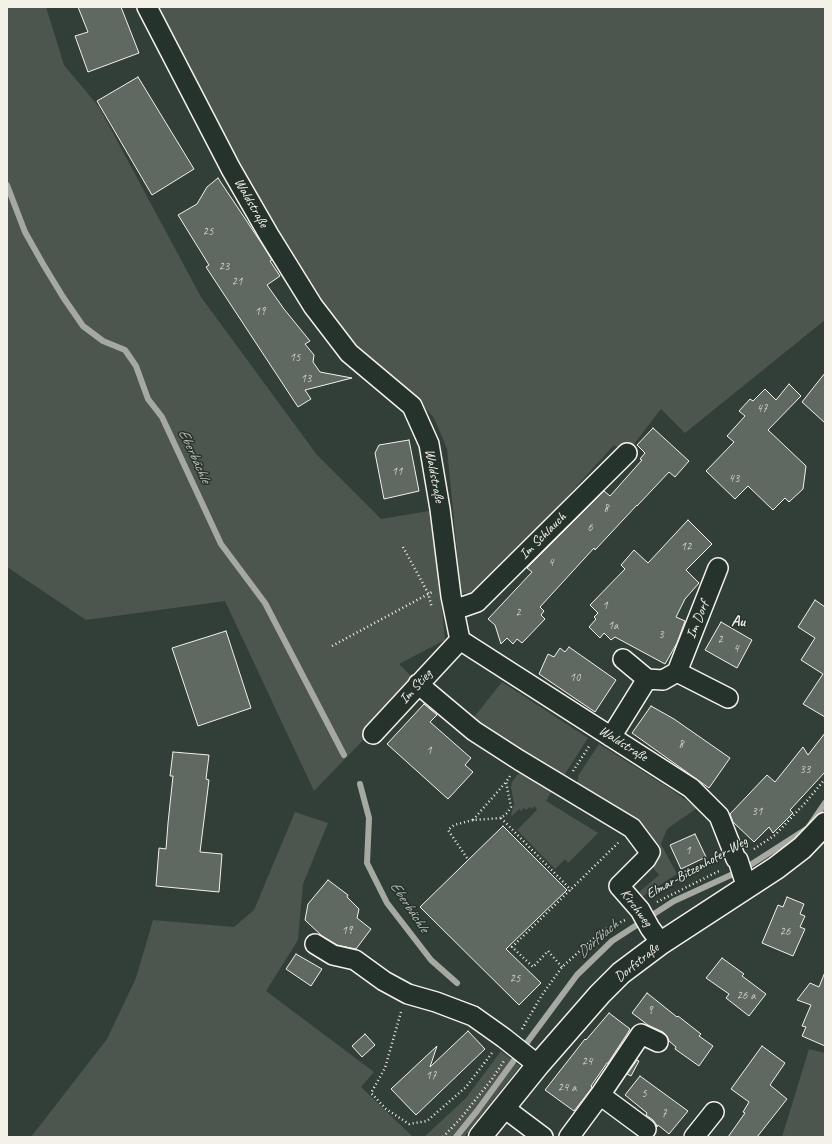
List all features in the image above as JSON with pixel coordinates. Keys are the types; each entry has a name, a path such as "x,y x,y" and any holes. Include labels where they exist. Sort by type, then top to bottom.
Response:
{"main road":[{"name":"Dorfstraße","path":"480,1137 504,1107 519,1050 600,994 621,973 648,923 745,883 776,868 802,848 825,824"}],"street":[{"name":"Waldstraße","path":"147,7 231,169 269,235 313,306 349,354 412,406 429,444 440,509 451,596 460,640 691,788 719,816 737,859 745,883"},
{"name":"Im Schlauch","path":"454,610 476,602 626,453"},
{"name":"Im Dorf","path":"677,672 718,568"},
{"name":"Im Stieg","path":"373,734 460,640"},
{"path":"623,658 647,679 663,680 677,672 728,698"},
{"path":"606,733 647,679"},
{"path":"418,684 474,731 632,828"},
{"name":"Kirchweg","path":"632,828 650,852 646,859 619,886 648,923"},
{"path":"315,944 333,955 355,960 384,981 408,994 436,1002 473,1016 519,1050"},
{"path":"569,1137 600,1095 641,1034 658,1042"},
{"path":"600,1095 646,1129"},
{"path":"504,1107 543,1137"},
{"path":"694,1137 714,1112"}],"path":[{"path":"403,547 428,593 433,613"},
{"path":"332,646 434,591"},
{"path":"564,787 606,733"},
{"path":"473,820 506,782 520,760"},
{"name":"Elmar-Bitzenhofer-Weg","path":"443,1137 492,1079 508,1055 519,1050 542,995 562,967 602,931 630,917 648,923 721,870 775,835 825,779"},
{"path":"467,858 448,830 454,825 473,820 501,818 508,813 511,807 506,782"},
{"path":"501,818 571,890"},
{"path":"562,967 548,951 533,967 512,947 632,828"},
{"path":"408,994 400,1015 386,1068 371,1093 386,1108 410,1124 427,1121 466,1087 519,1050"}],"shaded area":[{"path":"7,7 46,7 64,65 99,107 201,297 317,455 381,519 429,511 440,589 445,640 399,664 412,677 371,732 314,791 225,601 86,620 7,567"},
{"path":"147,7 825,7 825,320 685,433 661,409 627,453 614,445 480,593 461,593 447,449 434,418 413,394 370,358 339,327 284,239 269,235"},
{"path":"502,682 588,738 561,780 470,722"},
{"path":"599,744 669,788 697,808 667,829 661,844 677,874 640,898 637,894 659,875 651,865 660,855 637,826 578,790 578,776"},
{"path":"526,770 554,787 546,801 598,833 568,863 565,859 555,869 517,830 537,810 535,806 532,809 530,807 526,810 524,808 521,811 519,809 512,816 511,815 514,804 511,787 512,782 517,775"},
{"path":"295,812 328,823 303,884 298,940 266,991 374,1072 361,1087 413,1137 31,1137 107,1039 136,978 153,920 234,927 254,910"},
{"path":"809,1049 825,1053 825,1137 782,1137"},
{"path":"501,1051 520,1066 464,1137 424,1137 466,1098"}],"building":[{"path":"78,7 121,7 139,53 88,72 75,36 88,32"},
{"path":"138,77 194,169 152,195 97,101"},
{"path":"218,178 272,260 270,261 280,276 267,285 310,341 305,344 314,355 313,362 320,372 352,378 305,390 311,399 298,407 206,267 209,265 178,215 197,204 207,187"},
{"path":"825,373 825,423 802,402"},
{"path":"789,384 801,396 768,430 806,466 803,489 789,502 785,498 773,510 748,486 735,499 706,471 734,442 727,436 745,416 739,411 750,399 753,401 765,389 776,400"},
{"path":"653,428 689,461 675,477 669,472 595,550 594,548 540,607 544,611 541,615 545,619 522,643 517,639 513,644 507,638 501,644 495,625 488,619 532,572 527,568 604,491 610,496 642,460 640,459 645,453 637,445"},
{"path":"409,440 419,491 384,499 375,453 379,445"},
{"path":"688,520 712,544 686,570 699,583 685,599 676,617 685,621 677,643 665,664 615,637 611,640 604,633 600,638 589,627 596,619 594,617 598,613 590,605 625,569 621,565 634,550 648,563"},
{"path":"815,600 825,607 825,717 803,704 823,674 801,660 815,638 798,627"},
{"path":"721,622 752,640 737,668 705,650"},
{"path":"226,631 251,708 198,726 172,648"},
{"path":"569,647 616,680 595,712 539,674 548,654 554,657 560,648 565,652"},
{"path":"424,704 437,715 430,722 471,758 465,765 473,772 448,799 387,744"},
{"path":"651,706 674,719 730,758 709,788 632,733"},
{"path":"825,733 825,772 790,810 793,813 773,833 769,827 754,842 733,822 730,814 767,775 775,782 803,747 808,755"},
{"path":"173,752 209,755 206,779 209,780 200,852 222,854 219,892 156,886 159,848 166,849 173,776 170,776"},
{"path":"503,826 567,890 506,949 541,983 519,1005 420,907"},
{"path":"695,834 706,857 681,869 670,845"},
{"path":"328,880 348,895 347,897 359,909 357,918 371,929 356,949 337,945 322,936 305,920 308,904"},
{"path":"787,897 804,904 800,914 805,916 800,927 805,929 793,956 762,943 778,905 783,907"},
{"path":"296,954 322,969 311,986 286,969"},
{"path":"722,958 744,974 742,976 766,994 749,1016 726,998 729,994 706,978"},
{"path":"825,972 825,1046 802,1036 806,1027 802,1026 811,1005 797,1000 810,983 819,987"},
{"path":"647,993 701,1034 699,1036 713,1046 699,1066 675,1049 676,1047 669,1041 663,1032 648,1025 632,1013"},
{"path":"609,1013 630,1029 591,1086 591,1089 574,1111 545,1090 585,1039 586,1040"},
{"path":"468,1031 485,1049 416,1115 391,1089 437,1046 430,1067"},
{"path":"365,1034 375,1045 362,1057 352,1046"},
{"path":"762,1046 785,1063 770,1085 787,1099 757,1137 728,1137 745,1113 743,1112 749,1102 731,1089"},
{"path":"637,1060 639,1061 631,1076 627,1074"},
{"path":"640,1076 688,1111 669,1134 658,1125 657,1127 653,1120 646,1115 647,1113 625,1095"}],"waterway":[{"name":"Eberbächle","path":"7,185 25,232 63,297 83,326 103,341 125,350 136,366 148,399 162,417 221,544 265,603 344,755"},
{"name":"Eberbächle","path":"360,784 369,818 367,863 387,903 431,960 457,983"},
{"name":"Dorfbach","path":"456,1137 477,1111 577,975 612,941 674,901 744,869 808,828 825,803"}],"district":[{"name":"Au","path":"738,622"}]}
